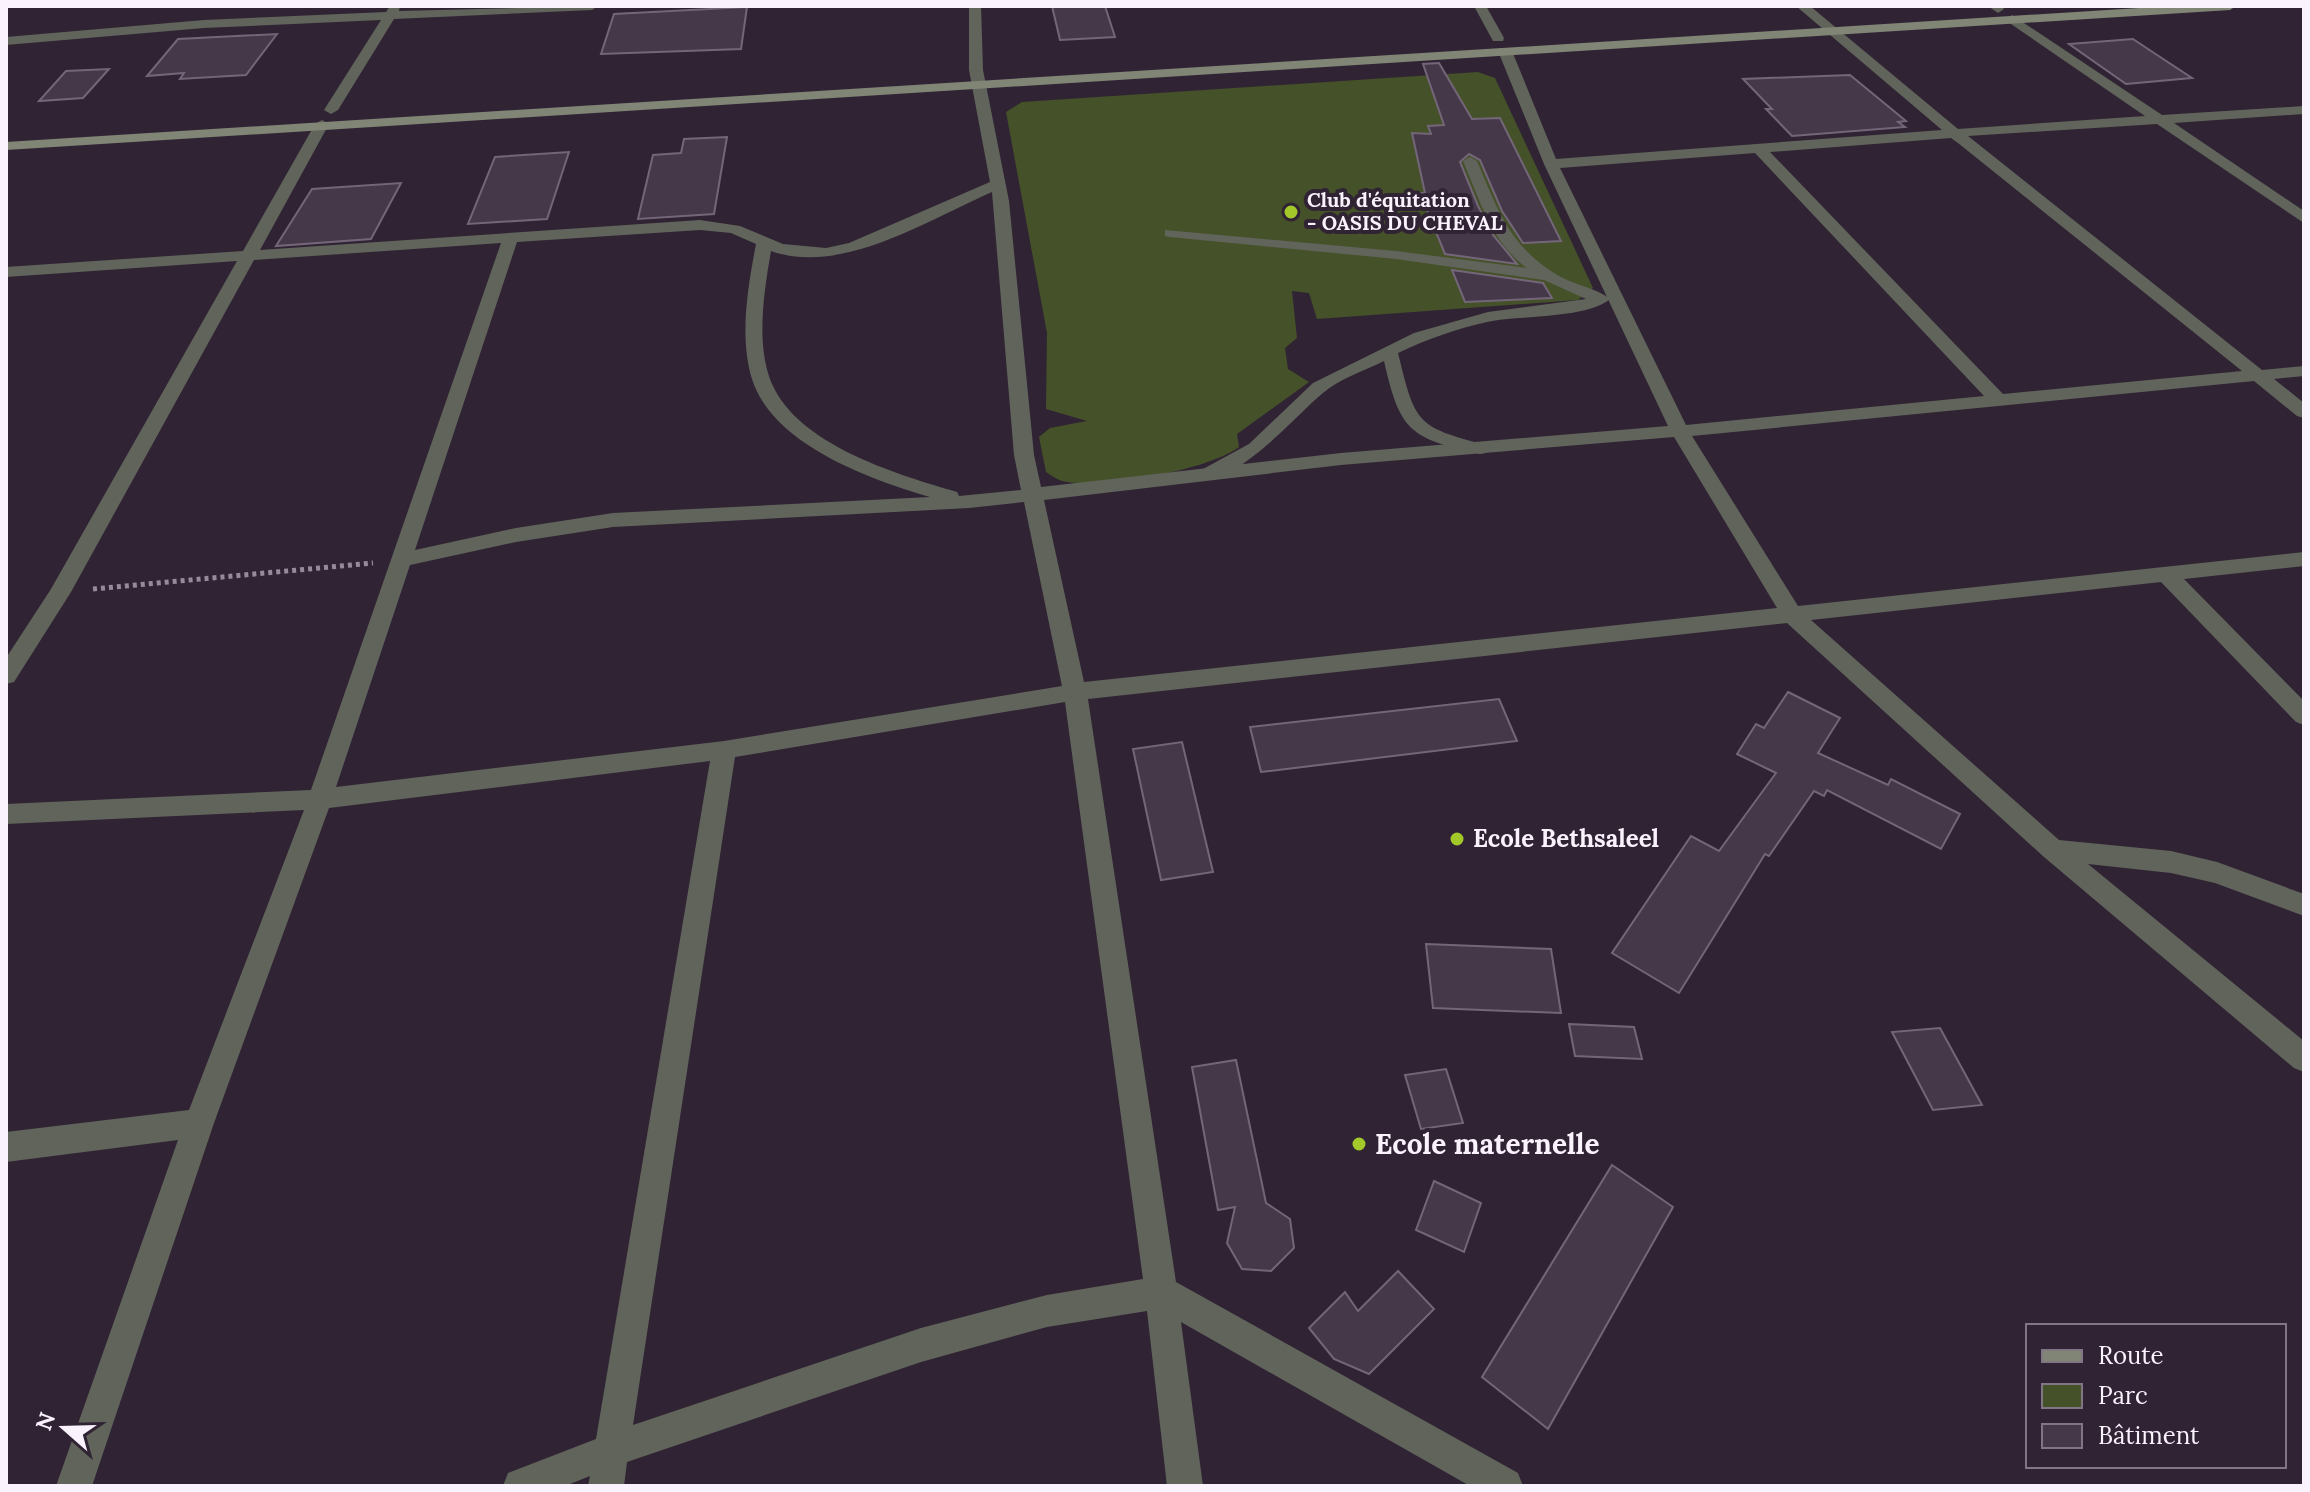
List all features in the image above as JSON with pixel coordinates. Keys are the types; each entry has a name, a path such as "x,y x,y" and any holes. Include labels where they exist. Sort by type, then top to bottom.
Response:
{"street":[{"path":"204,24 218,6"},
{"path":"6,41 393,11 592,6"},
{"path":"975,6 977,74 998,184 1024,455 1030,495 1075,692 1161,1292 1185,1486"},
{"path":"1480,6 1501,44 1551,164 1680,431 1792,615 2053,850 2304,1059"},
{"path":"1802,6 1955,133 2304,412"},
{"path":"1824,26 1996,7 2044,6"},
{"path":"6,146 323,115 1501,44 2230,6"},
{"path":"6,676 60,592 323,115 393,11"},
{"path":"2012,19 2302,215"},
{"path":"1121,61 1501,44"},
{"path":"323,115 347,109"},
{"path":"1551,164 2304,110"},
{"path":"6,132 238,116"},
{"path":"1760,150 1997,399"},
{"path":"6,272 720,225 764,244 816,253 854,247 998,184"},
{"path":"74,1486 199,1123 320,799 511,237"},
{"path":"764,244 754,334 765,389 784,415 832,451 874,472 969,502"},
{"path":"400,560 516,535 613,520 969,502 1209,473 2304,371"},
{"path":"6,814 320,799 724,750 1075,692 2304,559"},
{"path":"2166,574 2304,716"},
{"path":"606,1486 609,1451 724,750"},
{"path":"2053,850 2171,862 2217,873 2304,905"},
{"path":"6,1147 199,1123"},
{"path":"521,1486 609,1451 921,1345 1047,1311 1161,1292 1505,1486"}],"lane":[{"path":"1470,161 1506,240 1529,263 1550,276 1619,304"},
{"path":"1170,233 1396,255 1550,276"},
{"path":"1209,473 1255,448 1319,387 1420,336 1446,326 1488,317 1589,304 1599,298"},
{"path":"1390,353 1403,410 1416,426 1428,435 1480,449"}],"path":[{"path":"60,592 400,560"}],"green space":[{"name":"Club d'équitation - OASIS DU CHEVAL","path":"1478,72 1495,78 1593,288 1578,300 1317,319 1309,293 1292,291 1297,338 1285,348 1288,369 1309,382 1237,434 1239,447 1204,463 1126,480 1079,483 1062,481 1046,472 1039,437 1050,428 1087,421 1046,409 1047,333 1006,112 1022,102"}],"building":[{"path":"1052,6 1105,6 1115,37 1060,40"},
{"path":"747,7 741,49 601,54 614,14"},
{"path":"277,34 246,75 180,79 184,73 147,76 178,39"},
{"path":"2133,39 2192,78 2126,84 2069,44"},
{"path":"1439,63 1472,119 1500,118 1561,241 1523,243 1502,211 1480,160 1469,154 1460,162 1478,206 1493,235 1517,264 1445,254 1420,193 1425,193 1412,133 1431,134 1428,126 1444,125 1423,64"},
{"path":"109,69 83,98 39,101 66,71"},
{"path":"1850,75 1906,121 1898,122 1905,127 1792,136 1766,109 1772,109 1743,79"},
{"path":"727,137 714,214 638,219 653,155 681,153 684,139"},
{"path":"569,152 547,219 468,224 495,157"},
{"path":"401,183 371,239 276,246 312,189"},
{"path":"1452,270 1543,283 1552,298 1465,302"},
{"path":"1788,692 1840,718 1818,753 1888,785 1891,779 1960,814 1941,849 1827,790 1824,796 1814,791 1769,856 1765,854 1679,993 1612,953 1691,836 1719,851 1776,773 1737,754 1756,724 1764,728"},
{"path":"1499,699 1517,741 1261,772 1250,727"},
{"path":"1182,742 1213,872 1161,880 1133,749"},
{"path":"1426,944 1551,949 1561,1013 1433,1008"},
{"path":"1569,1024 1634,1027 1642,1059 1575,1056"},
{"path":"1940,1028 1982,1105 1933,1110 1892,1032"},
{"path":"1236,1060 1266,1203 1290,1219 1294,1248 1271,1271 1242,1269 1227,1243 1235,1207 1218,1210 1192,1067"},
{"path":"1446,1069 1463,1123 1421,1129 1405,1075"},
{"path":"1612,1165 1673,1207 1548,1429 1482,1377"},
{"path":"1434,1181 1481,1203 1464,1252 1416,1230"},
{"path":"1398,1271 1434,1309 1369,1374 1334,1359 1309,1328 1345,1292 1358,1311"}],"place":[{"name":"Club d'équitation - OASIS DU CHEVAL","path":"1291,212"},
{"name":"Ecole Bethsaleel","path":"1457,839"},
{"name":"Ecole maternelle","path":"1359,1144"}]}
